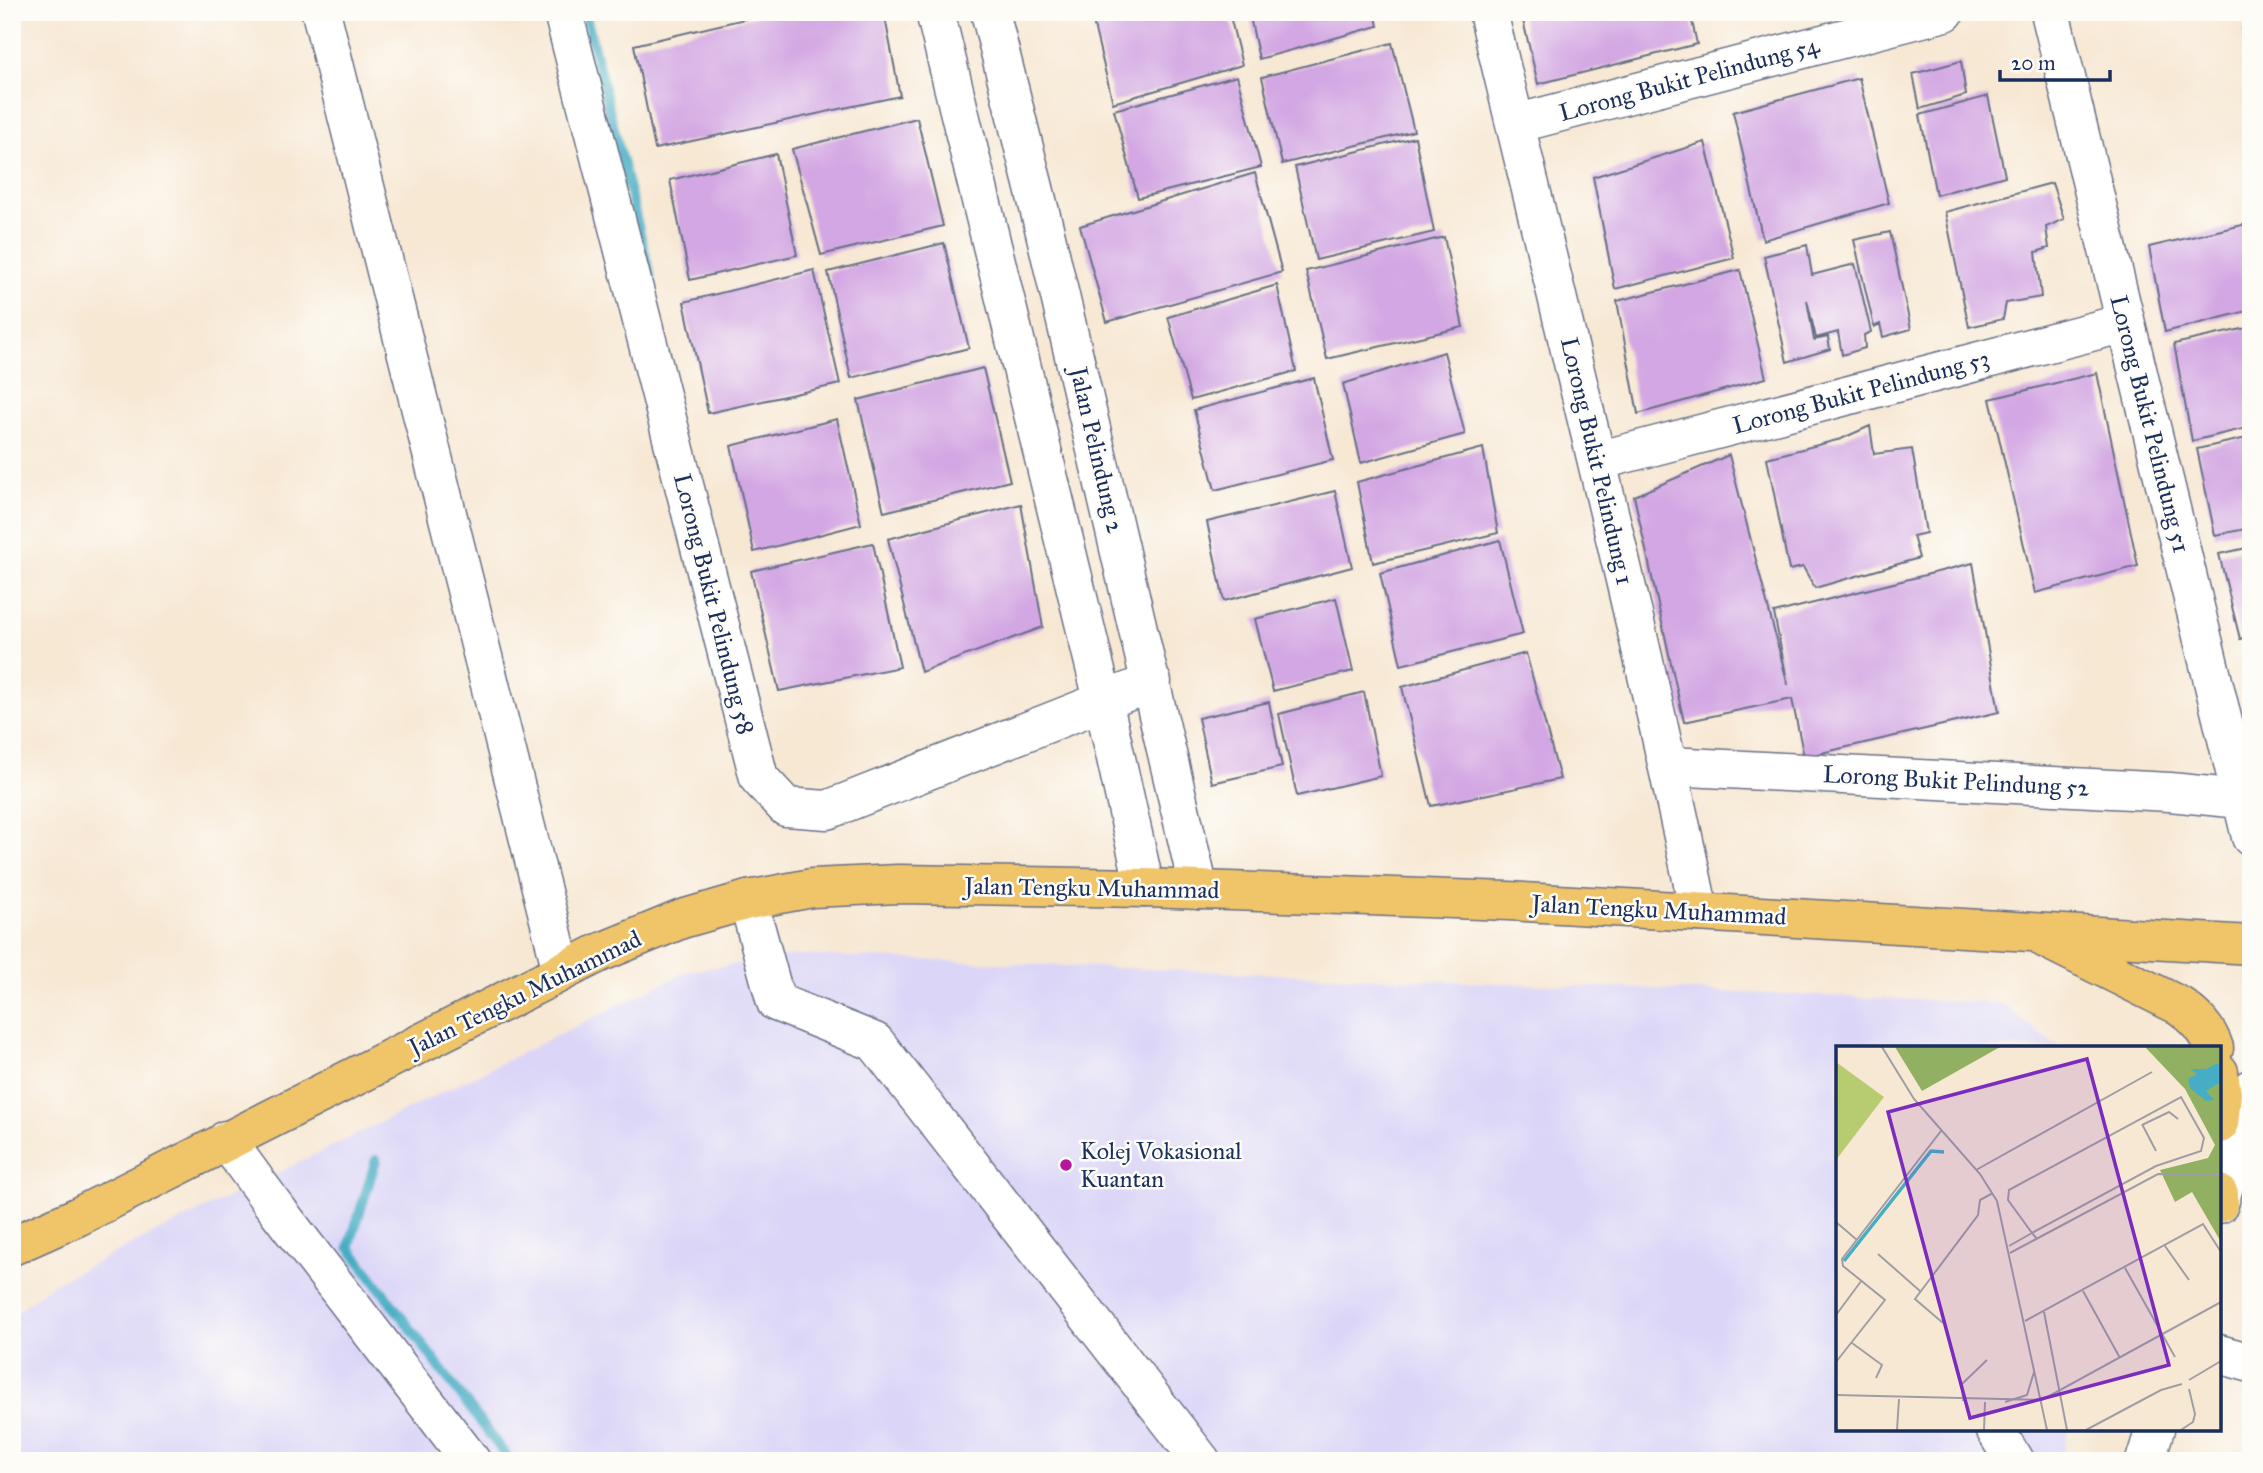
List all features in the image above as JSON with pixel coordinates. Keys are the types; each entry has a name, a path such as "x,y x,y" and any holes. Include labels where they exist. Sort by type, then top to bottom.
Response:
{"main road":[{"name":"Jalan Tengku Muhammad","path":"12,1246 77,1217 599,953 682,919 748,900 812,888 898,884 1145,888 1509,901 2251,945"},
{"path":"2031,932 2180,1006 2196,1018 2211,1038 2213,1046"}],"street":[{"path":"321,12 562,971"},
{"name":"Lorong Bukit Pelindung 58","path":"563,12 759,778 786,807 827,810 1152,682"},
{"path":"935,12 1103,700 1145,888"},
{"name":"Jalan Pelindung 2","path":"990,12 1045,232 1199,890"},
{"name":"Lorong Bukit Pelindung 1","path":"1488,12 1597,461 1699,912"},
{"name":"Lorong Bukit Pelindung 54","path":"1515,124 1945,12"},
{"name":"Lorong Bukit Pelindung 51","path":"2050,12 2125,323 2247,799 2251,837"},
{"name":"Lorong Bukit Pelindung 53","path":"1597,461 2125,323"},
{"name":"Lorong Bukit Pelindung 52","path":"1668,766 2170,792 2247,799"},
{"path":"748,900 776,1002 875,1042 1201,1461"},
{"path":"2221,1197 2251,1089"},
{"path":"226,1140 471,1461"},
{"path":"2221,1355 2251,1363"},
{"path":"1997,1431 2014,1461"},
{"path":"2146,1461 2154,1431"}],"shaded area":[{"name":"Kolej Vokasional Kuantan","path":"800,955 2000,1003 2056,1046 1836,1046 1836,1431 2068,1431 2060,1461 12,1461 12,1316 54,1283 688,971"}],"building":[{"path":"774,12 884,12 900,96 655,149 634,45"},
{"path":"1126,12 1229,12 1242,65 1113,103 1093,22"},
{"path":"1249,12 1375,12 1378,26 1259,59"},
{"path":"1521,12 1690,12 1697,44 1538,84"},
{"path":"2251,30 2251,60 2250,60 2243,31"},
{"path":"1392,43 1414,131 1282,164 1262,77"},
{"path":"1961,61 1966,95 1920,109 1913,74"},
{"path":"1237,76 1261,167 1138,198 1114,110"},
{"path":"1859,78 1889,203 1763,240 1733,112"},
{"path":"1988,96 2005,176 1936,195 1920,115"},
{"path":"917,118 943,226 821,255 792,149"},
{"path":"1415,137 1434,232 1316,260 1295,167"},
{"path":"1705,142 1734,258 1615,289 1593,177"},
{"path":"776,154 797,255 690,280 670,180"},
{"path":"1255,173 1282,272 1107,322 1080,226"},
{"path":"2052,183 2064,219 2046,227 2049,248 2036,252 2041,297 2006,303 2003,319 1969,327 1945,212"},
{"path":"2251,223 2251,310 2165,332 2149,247"},
{"path":"1890,232 1911,329 1883,337 1880,324 1874,327 1854,240"},
{"path":"1444,237 1463,327 1327,359 1306,271"},
{"path":"944,243 969,348 851,378 828,272"},
{"path":"1807,245 1812,275 1855,264 1871,332 1864,335 1865,348 1842,355 1838,332 1816,338 1807,300 1814,340 1828,337 1830,349 1787,362 1764,256"},
{"path":"814,270 840,384 708,413 684,302"},
{"path":"1740,270 1766,378 1638,414 1617,301"},
{"path":"1277,285 1296,371 1191,400 1168,317"},
{"path":"2251,327 2251,427 2192,441 2174,344"},
{"path":"1444,352 1465,434 1361,463 1343,384"},
{"path":"983,368 1010,481 884,512 858,400"},
{"path":"2097,373 2138,566 2035,593 1990,399"},
{"path":"1314,378 1333,460 1215,490 1194,410"},
{"path":"837,419 861,524 754,552 731,446"},
{"path":"1870,426 1874,454 1912,449 1926,533 1913,536 1919,558 1815,588 1803,567 1789,570 1767,458 1841,439"},
{"path":"2251,437 2251,528 2215,535 2197,449"},
{"path":"1483,448 1498,533 1373,563 1357,482"},
{"path":"1729,455 1788,685 1774,613 1973,563 1999,712 1804,757 1792,699 1684,722 1634,496"},
{"path":"1335,491 1352,567 1224,601 1207,522"},
{"path":"1021,504 1043,627 921,672 888,539"},
{"path":"1500,540 1523,634 1401,665 1380,573"},
{"path":"873,543 900,667 779,691 751,571"},
{"path":"2251,547 2251,636 2240,639 2219,554"},
{"path":"1336,598 1353,671 1273,691 1255,619"},
{"path":"1526,653 1560,779 1431,806 1402,687"},
{"path":"1364,692 1381,776 1297,796 1279,714"},
{"path":"1269,702 1282,767 1212,783 1198,718"}],"waterway":[{"path":"585,12 651,278"},
{"path":"376,1160 349,1247 510,1461"}],"place":[{"name":"Kolej Vokasional Kuantan","path":"1066,1165"}]}
